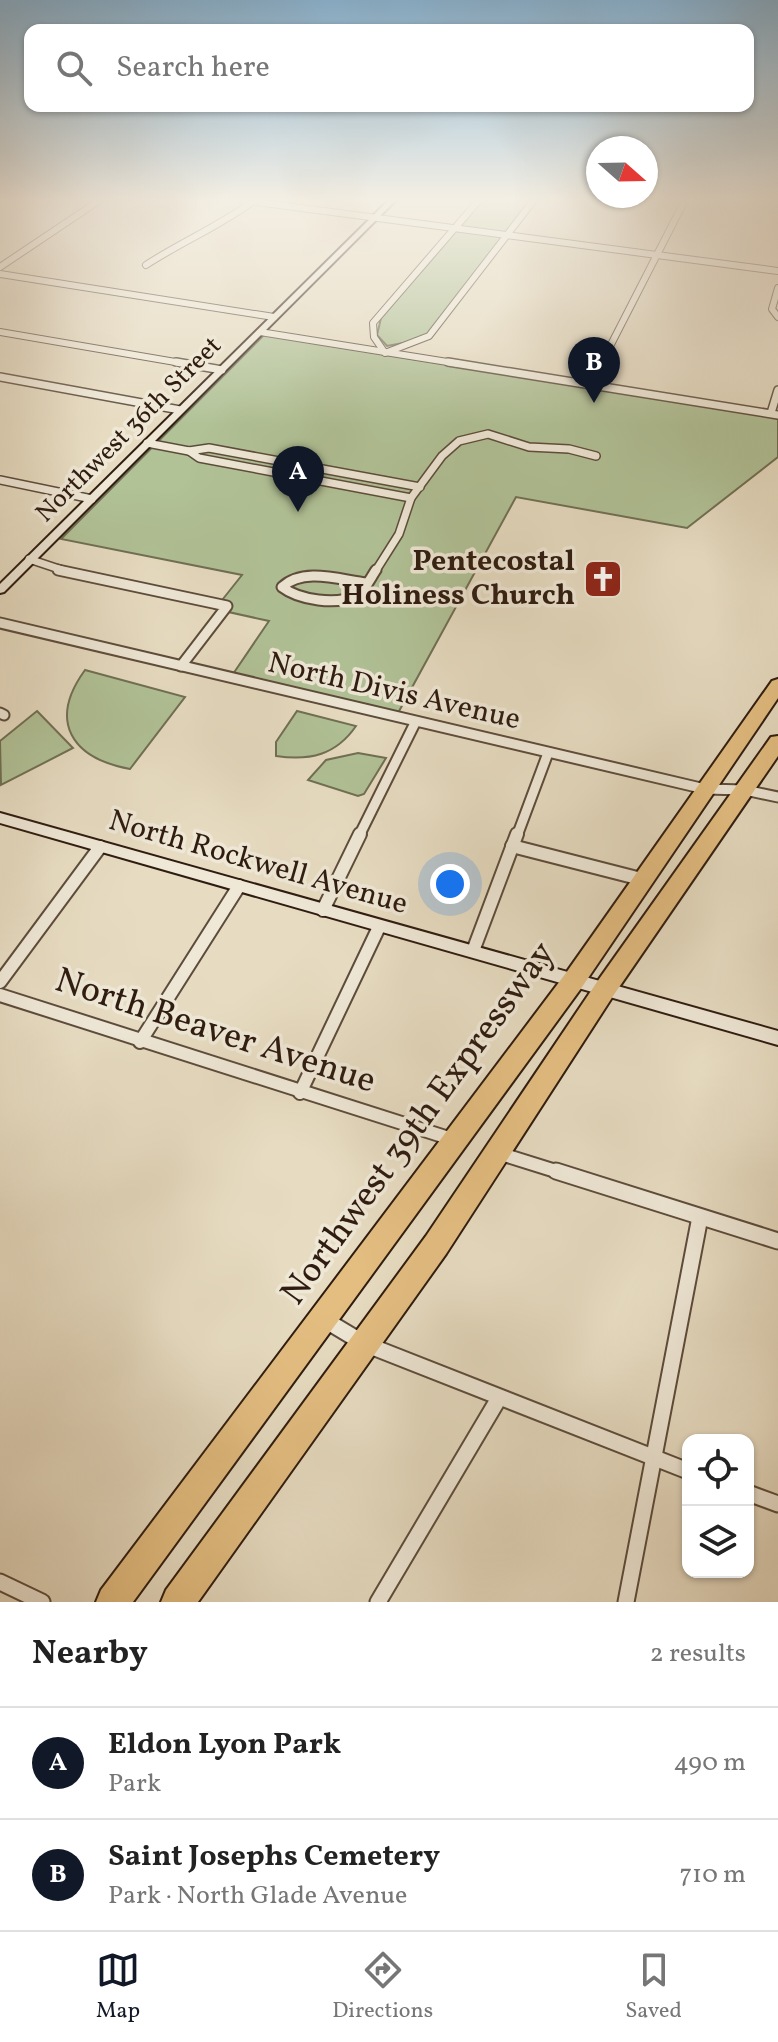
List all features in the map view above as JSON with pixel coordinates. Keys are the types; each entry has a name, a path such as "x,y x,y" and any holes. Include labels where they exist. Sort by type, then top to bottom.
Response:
{"highway":[{"name":"Northwest 39th Expressway","path":"113,1602 458,1140 645,880 778,685"},
{"path":"178,1602 365,1344 498,1153 605,989 778,742"}],"street":[{"path":"5,275 274,317"},
{"name":"Northwest 36th Street","path":"0,590 317,275"},
{"path":"385,353 374,337 373,323 415,275"},
{"path":"385,353 429,336 477,275"},
{"path":"590,385 646,275"},
{"path":"778,288 772,309 778,317"},
{"path":"0,332 222,370"},
{"path":"260,332 774,414 778,390"},
{"path":"0,377 180,410"},
{"path":"367,583 304,577 292,579 282,587 294,595 351,598 360,594 399,534 411,498 442,456 472,435 488,434 529,447 569,449 596,456"},
{"path":"147,443 189,451 209,448 420,487"},
{"path":"189,451 199,458 411,498"},
{"path":"305,478 314,467"},
{"path":"0,480 92,499"},
{"path":"29,559 42,566 227,606 181,666"},
{"name":"North Divis Avenue","path":"0,623 705,789 745,790 778,797"},
{"path":"323,910 415,723"},
{"path":"473,951 548,753"},
{"name":"North Rockwell Avenue","path":"0,818 778,1038"},
{"path":"512,846 645,880"},
{"path":"0,982 100,847"},
{"path":"140,1042 239,886"},
{"path":"300,1093 379,927"},
{"name":"North Beaver Avenue","path":"0,995 300,1093 458,1140"},
{"path":"498,1153 778,1241"},
{"path":"626,1602 700,1217"},
{"path":"325,1320 365,1344 682,1469"},
{"path":"378,1602 499,1398"},
{"path":"754,1495 778,1504"},
{"path":"0,1582 42,1602"}],"green space":[{"path":"418,275 474,275 431,332 419,340 387,346 377,335 381,318"},
{"path":"264,335 778,418 778,457 687,528 516,497 398,713 233,674 269,621 215,609 242,575 61,539"},
{"path":"85,670 185,697 130,769 93,756 80,746 72,734 67,721 68,705"},
{"path":"37,711 73,748 1,785 0,741"},
{"path":"297,711 356,726 340,744 321,754 300,758 276,756 276,742"},
{"path":"358,753 386,758 364,794 358,796 308,780 326,760"}],"place":[{"name":"Saint Josephs Cemetery","path":"594,403"},
{"name":"Eldon Lyon Park","path":"298,512"},
{"name":"Pentecostal Holiness Church","path":"603,579"}]}
